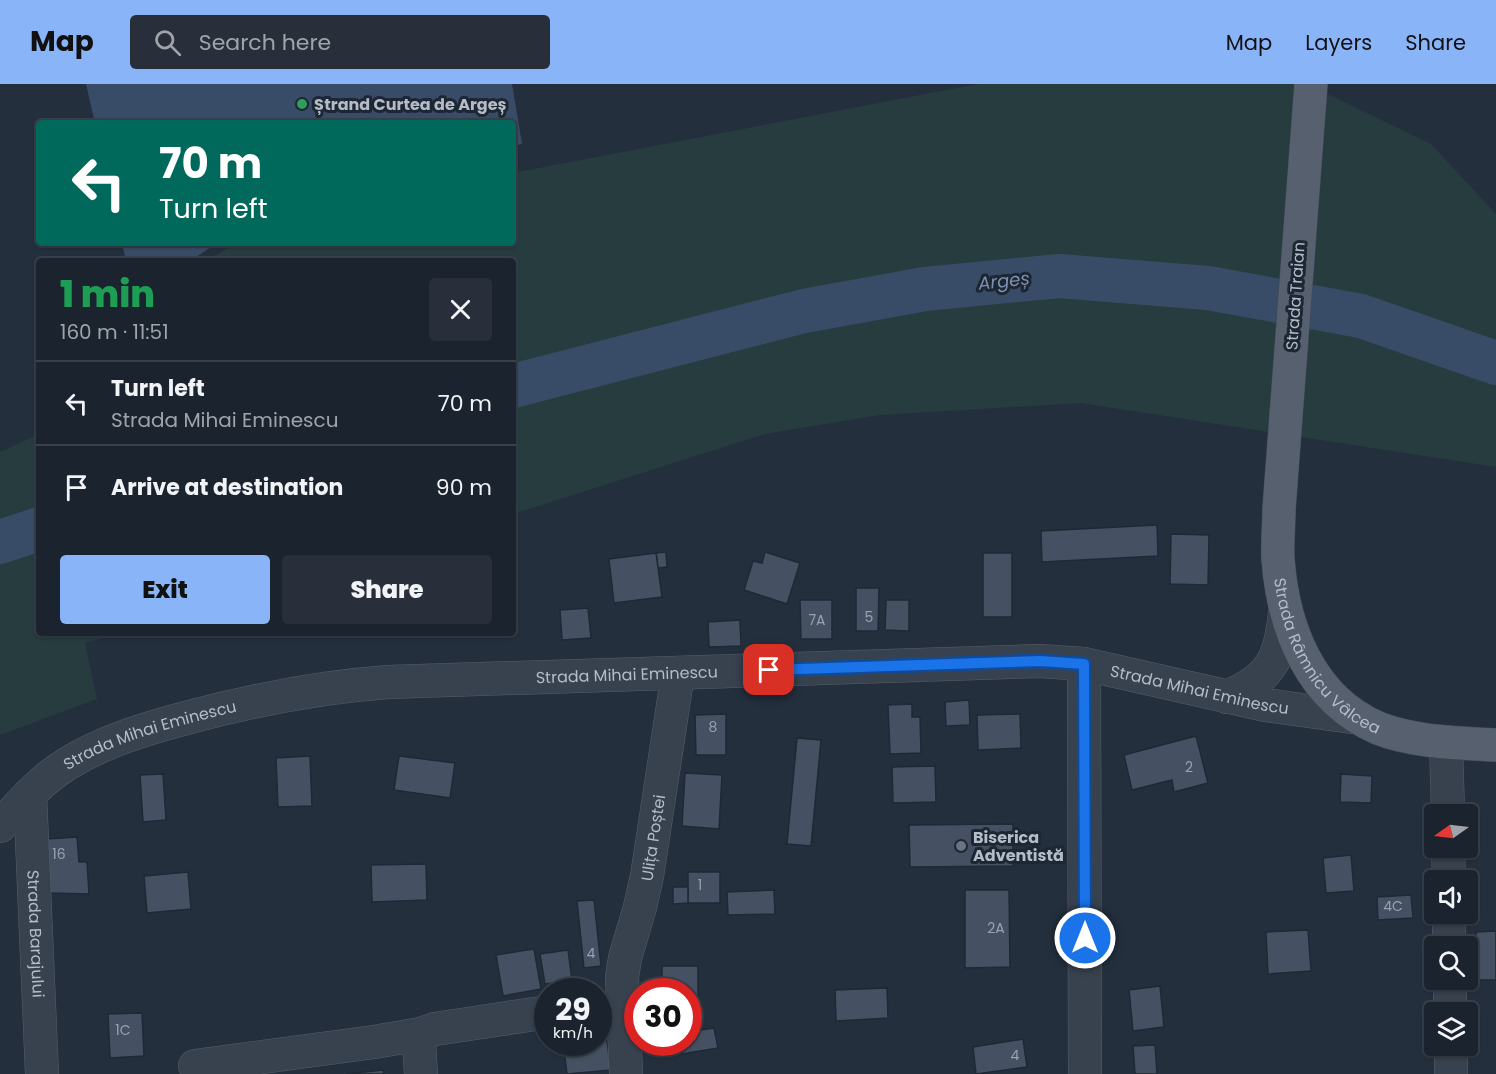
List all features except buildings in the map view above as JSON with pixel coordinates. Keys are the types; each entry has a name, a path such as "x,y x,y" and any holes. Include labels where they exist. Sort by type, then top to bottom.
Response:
{"main road":[{"name":"Strada Traian","path":"1279,508 1311,84"},
{"name":"Strada Râmnicu Vâlcea","path":"1279,508 1278,556 1286,612 1299,650 1318,682 1334,699 1359,718 1379,729 1446,742 1496,746"}],"street":[{"path":"1227,697 1249,688 1274,662 1283,635 1286,612"},
{"name":"Strada Mihai Eminescu","path":"0,825 30,794 66,764 110,742 162,724 216,710 339,685 1040,661 1084,664 1265,705 1359,718"},
{"path":"1084,664 1085,1074"},
{"name":"Ulița Poștei","path":"612,1000 622,977 647,876 678,672"},
{"path":"1446,742 1448,804"},
{"name":"Strada Barajului","path":"30,794 42,1074"},
{"name":"Ulița Poștei","path":"612,1007 626,1074"},
{"path":"195,1066 363,1044 421,1034 435,1029 534,1014"},
{"path":"421,1034 419,1043 421,1074"},
{"path":"1451,1056 1451,1074"}],"green space":[{"path":"978,84 1307,84 1431,144 1496,214 1496,467 1081,403 880,415 765,434 516,513 516,258 212,258 230,246 516,246 516,172"},
{"path":"36,435 36,636 111,636 85,643 97,699 0,735 0,452"}],"water":[{"name":"Ștrand Curtea de Argeș","path":"86,84 512,84 522,144 516,145 516,120 94,120"},
{"path":"123,246 212,246 194,258 125,258"}],"waterway":[{"name":"Argeș","path":"516,385 804,311 925,289 1059,276 1208,288 1361,316 1496,363"},
{"name":"Argeș","path":"0,542 36,530"}],"place":[{"name":"Ștrand Curtea de Argeș","path":"302,104"},
{"name":"Biserica Adventistă","path":"961,846"}],"route":[{"path":"769,670 1040,661 1084,664 1085,938"}]}
